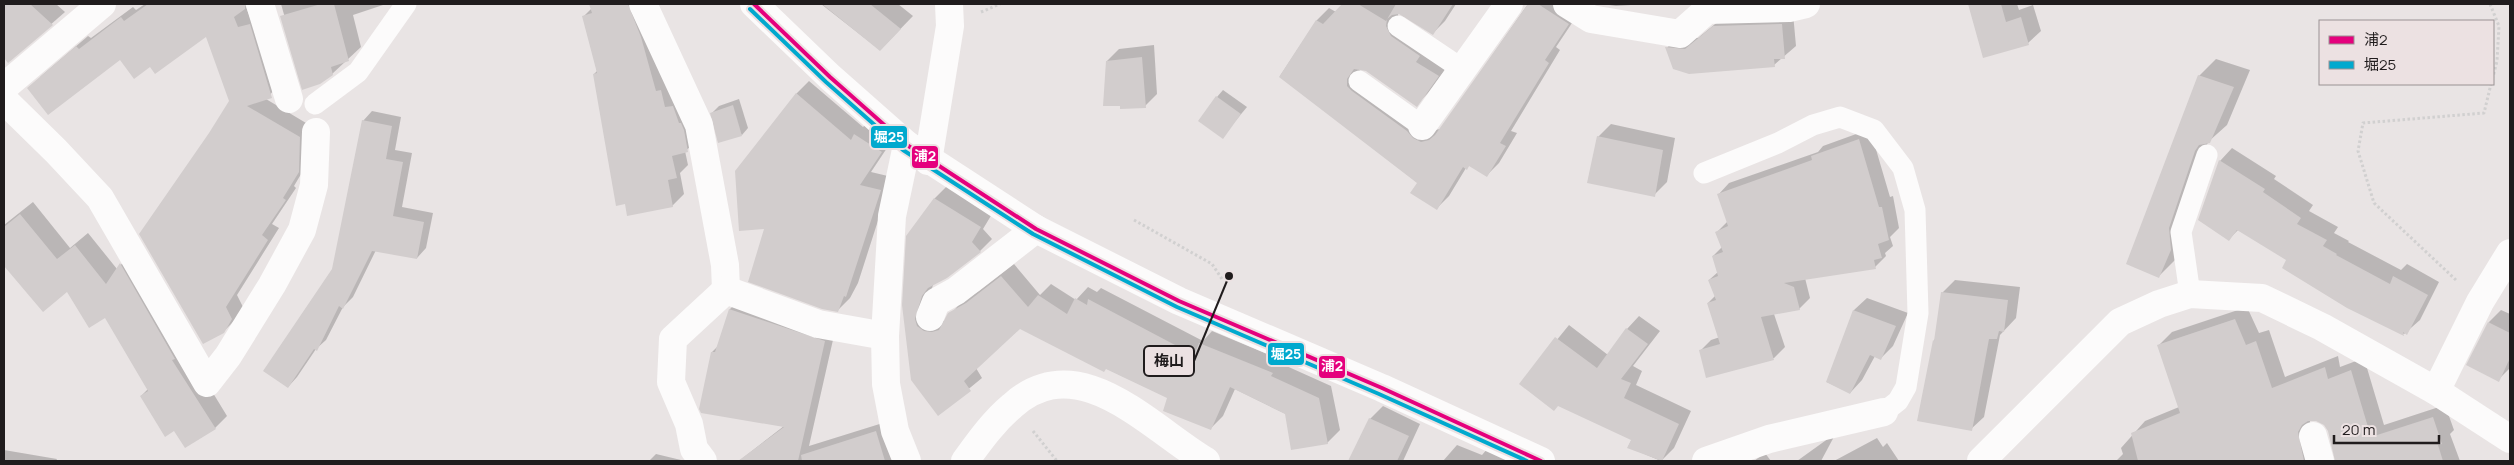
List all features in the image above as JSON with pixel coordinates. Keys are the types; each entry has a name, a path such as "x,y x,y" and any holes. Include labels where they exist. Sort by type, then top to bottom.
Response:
{"street":[{"path":"4,87 102,4"},
{"path":"260,4 302,102"},
{"path":"643,4 699,124 725,265 726,290 673,339 671,382 689,424 698,457"},
{"path":"754,4 830,77 907,145 928,161 1036,229 1179,301 1382,388 1541,461"},
{"path":"928,161 950,26 949,4"},
{"path":"1422,126 1508,4"},
{"path":"1567,4 1591,19 1680,34 1708,10 1789,8 1806,4"},
{"path":"4,100 100,198 208,383 228,356 272,286 302,230 314,185 316,132"},
{"path":"907,145 892,216 885,336 886,384 895,431 907,461"},
{"path":"930,317 936,302 956,291 1036,229"},
{"path":"2436,391 2480,302 2510,253"},
{"path":"726,290 818,324 885,336"},
{"path":"1981,461 2120,322 2159,304 2190,294 2262,298 2322,327 2436,391 2510,439"},
{"path":"965,461 988,430 1013,405 1035,390 1055,384 1072,384 1102,391 1201,460"},
{"path":"1706,461 1769,440 1884,412"}],"lane":[{"path":"302,102 358,72 406,4"},
{"path":"1398,26 1462,69"},
{"path":"1359,81 1422,126"},
{"path":"1704,173 1813,125 1840,117 1874,130 1903,168 1915,210 1918,313 1906,387 1898,401 1884,412"},
{"path":"2190,294 2181,232 2207,155"}],"path":[{"path":"2490,4 2499,26 2497,61 2494,72"},
{"path":"2480,302 2374,204 2358,151 2363,123 2484,113 2491,85"},
{"path":"1134,220 1212,264 1222,279"},
{"path":"1013,405 1057,461"}],"building":[{"path":"4,4 30,4 53,25 8,63 4,58"},
{"path":"148,4 245,4 245,9 234,17 238,27 250,24 272,98 247,106 300,137 299,172 283,198 286,200 262,235 268,240 226,307 232,319 224,333 203,344 139,234 229,101 206,37 155,74 150,67 134,79 120,60 48,115 27,88 76,46 79,49 121,17 124,21"},
{"path":"321,4 334,4 349,61 331,67 333,75 320,84 302,90 280,16"},
{"path":"589,4 628,4 641,37 656,91 661,90 665,107 673,106 679,123 681,123 684,130 688,152 672,156 677,178 668,180 673,207 627,216 625,204 616,206 593,74 597,73 582,16 592,13"},
{"path":"822,4 870,4 901,29 880,51"},
{"path":"1342,4 1358,4 1386,21 1387,19 1386,26 1391,36 1420,56 1416,62 1439,76 1417,107 1366,71 1354,69 1347,79 1347,86 1352,91 1407,131 1413,138 1421,142 1429,140 1435,135 1528,4 1538,4 1569,24 1545,60 1549,63 1500,143 1506,146 1487,177 1469,166 1467,170 1463,167 1437,210 1410,193 1417,183 1279,77 1316,20 1323,24"},
{"path":"1396,4 1453,4 1433,35 1399,14 1392,15 1387,19"},
{"path":"1968,4 2001,4 2006,22 2021,17 2029,45 1983,58"},
{"path":"1782,24 1785,59 1774,59 1775,67 1689,74 1673,69 1665,47 1685,49 1713,26"},
{"path":"1142,57 1146,108 1120,109 1120,106 1103,106 1106,61"},
{"path":"2198,75 2234,87 2210,143 2199,145 2195,151 2169,228 2171,250 2159,278 2126,264"},
{"path":"796,93 851,140 854,134 882,152 860,185 881,190 846,297 844,296 838,312 822,309 748,282 764,229 739,231 735,171"},
{"path":"1216,96 1241,114 1223,139 1198,121"},
{"path":"733,105 742,136 718,143 710,113"},
{"path":"362,120 392,126 386,159 403,162 393,216 424,222 417,259 372,251 343,309 339,306 317,351 314,349 288,388 263,371 332,269"},
{"path":"1597,136 1663,150 1655,197 1587,183"},
{"path":"1859,139 1879,207 1882,207 1889,240 1878,244 1882,258 1874,260 1876,269 1784,283 1794,287 1800,310 1761,317 1774,360 1706,378 1699,350 1720,344 1707,303 1716,300 1708,280 1718,276 1712,256 1723,252 1715,232 1728,226 1717,194 1812,160 1811,156"},
{"path":"2219,160 2265,189 2263,192 2301,218 2297,224 2327,240 2323,246 2336,255 2390,284 2393,276 2428,295 2407,335 2403,332 2404,336 2347,308 2282,268 2286,260 2237,230 2229,241 2198,220"},
{"path":"934,198 981,227 972,242 981,252 947,278 928,288 922,296 915,319 917,326 924,331 932,332 939,330 948,313 966,303 1001,276 1028,307 1038,295 1067,314 1075,298 1087,305 1088,299 1194,355 1199,343 1273,373 1271,376 1319,398 1328,444 1291,450 1285,414 1230,387 1211,430 1163,411 1167,398 1106,369 1104,372 1020,329 964,381 971,391 938,416 911,380 902,305 906,236"},
{"path":"20,214 57,259 75,245 106,284 120,263 175,359 172,360 216,429 185,448 174,431 165,437 140,396 148,391 105,318 89,328 67,292 43,312 4,266 4,227"},
{"path":"1941,292 2008,300 2004,332 1999,331 1997,339 1989,339 1972,431 1917,421 1934,341"},
{"path":"729,309 825,341 798,461 738,461 784,427 701,413 699,409 711,352 715,352"},
{"path":"1853,310 1896,326 1881,360 1870,355 1850,394 1826,382"},
{"path":"2235,319 2246,345 2256,341 2272,388 2325,367 2328,379 2351,370 2371,437 2433,417 2442,444 2438,445 2443,461 2335,461 2328,431 2324,425 2316,421 2308,421 2302,425 2298,432 2304,461 2138,461 2131,433 2180,413 2157,345"},
{"path":"2488,322 2510,333 2510,358 2499,382 2466,365"},
{"path":"1626,328 1648,344 1621,379 1631,383 1624,398 1679,424 1662,461 1627,448 1631,440 1558,406 1554,411 1519,384 1555,337 1597,368"},
{"path":"1369,418 1409,436 1397,461 1348,461"},
{"path":"876,431 885,461 802,461 801,455"}],"transit line":[{"name":"浦2","path":"754,4 830,77 907,145 1036,229 1179,301 1382,388 1541,461"},
{"name":"堀25","path":"750,9 826,82 903,150 1033,234 1177,307 1379,394 1527,461"}],"place":[{"name":"梅山","path":"1229,276"}]}
